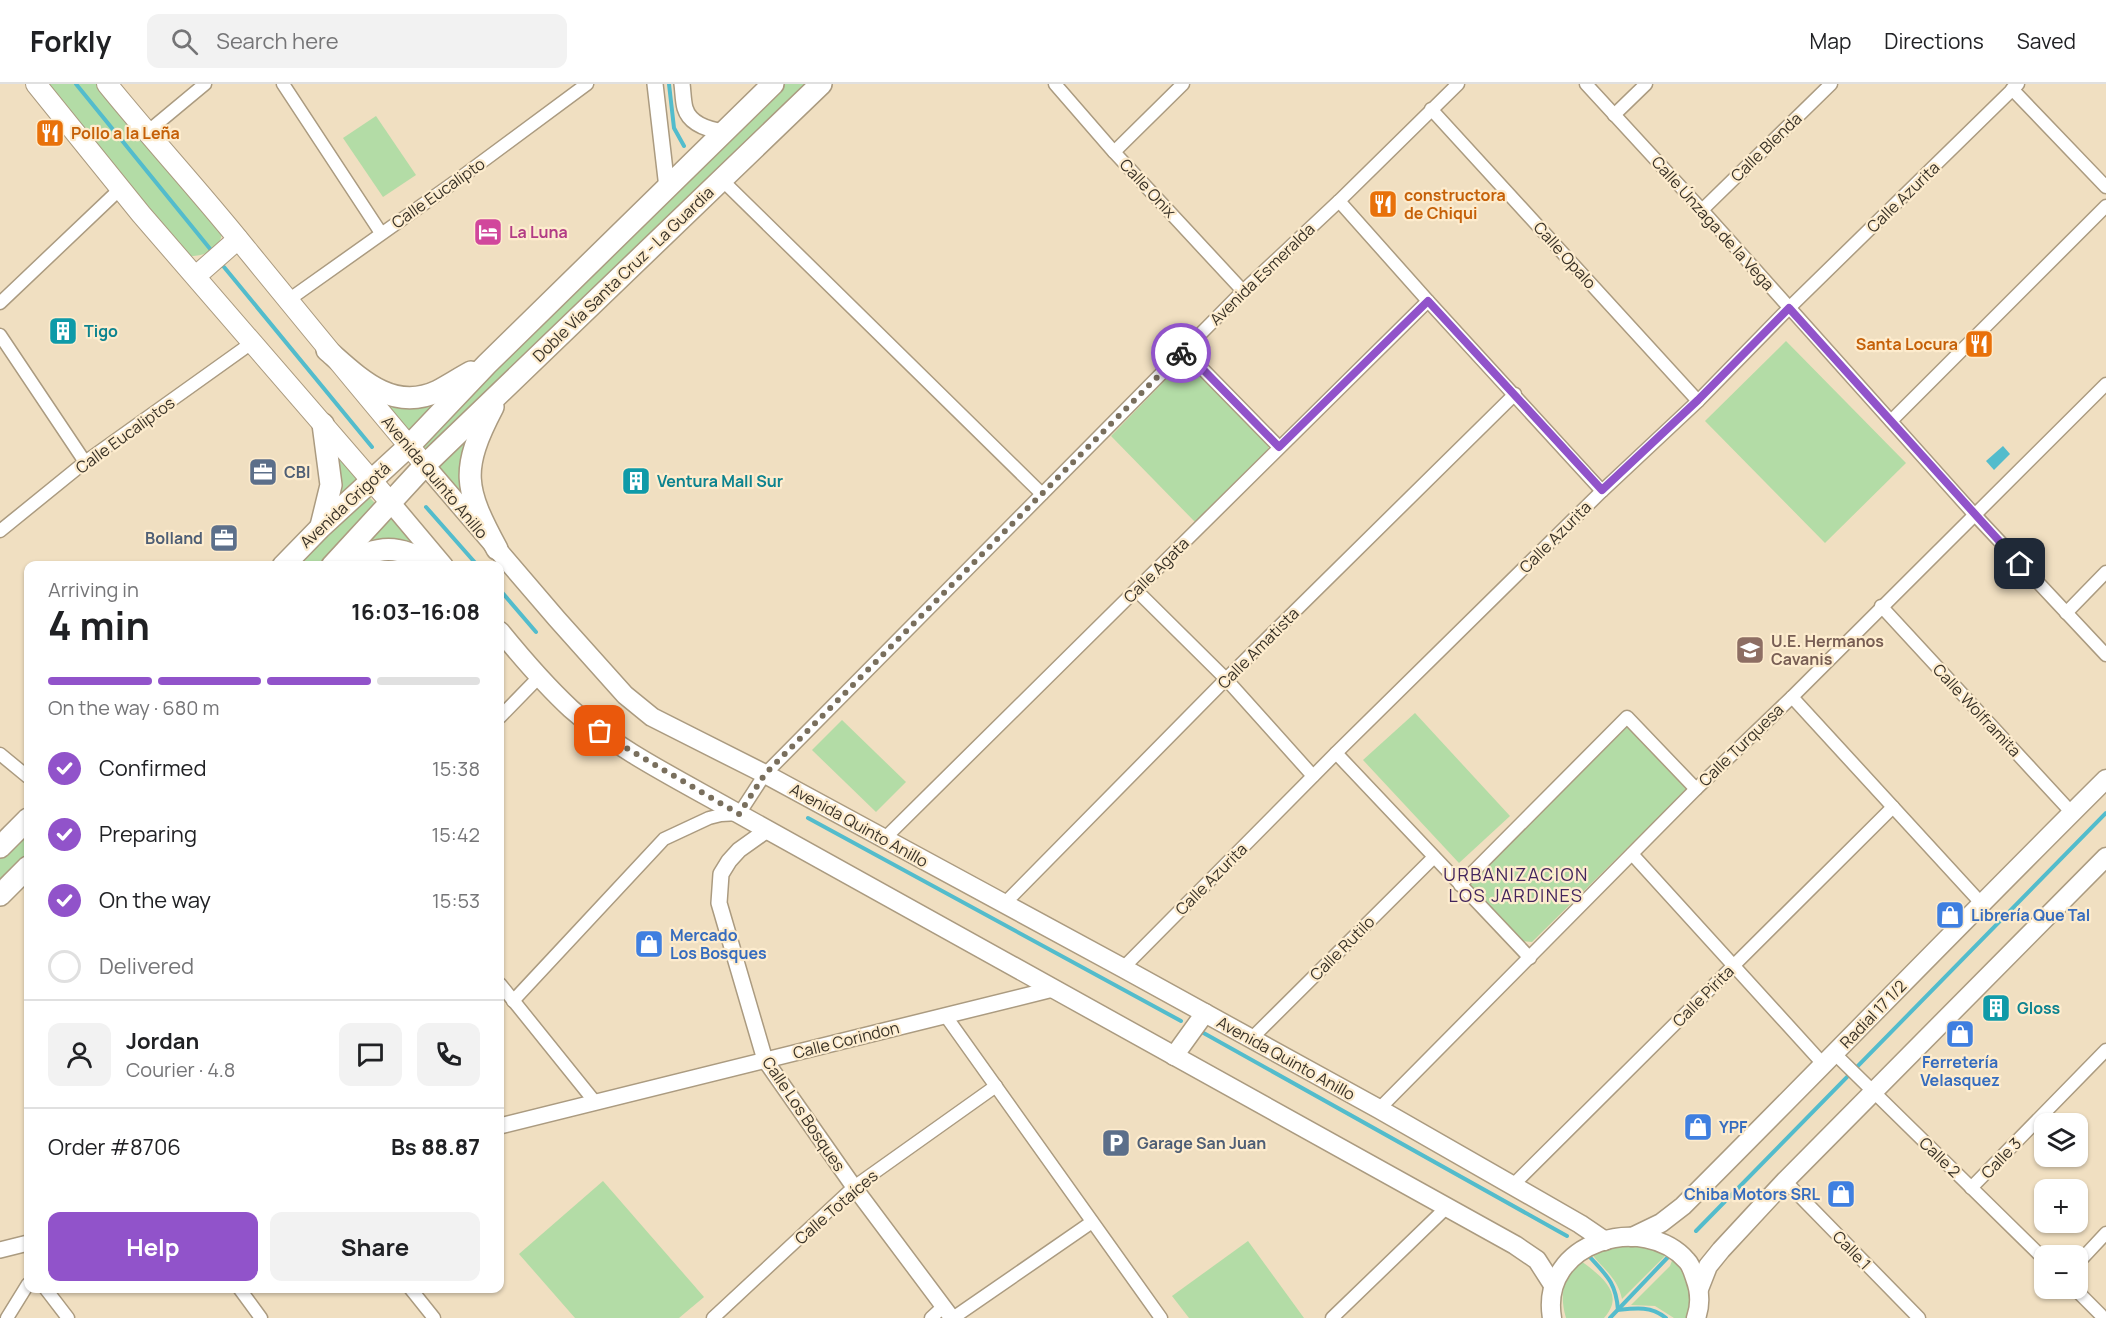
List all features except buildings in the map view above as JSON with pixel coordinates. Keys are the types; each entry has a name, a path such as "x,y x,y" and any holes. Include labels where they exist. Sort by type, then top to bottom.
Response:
{"highway":[{"name":"Doble Vía Santa Cruz - La Guardia","path":"409,446 488,364 773,84"},
{"name":"Doble Vía Santa Cruz - La Guardia","path":"426,465 821,84"},
{"path":"327,350 364,383 398,396 423,396 488,364"},
{"path":"497,549 478,514 470,490 469,469 484,424 500,393"},
{"path":"321,527 331,485 323,424"},
{"name":"Avenida Grigotá","path":"288,561 321,527 409,446"},
{"name":"Avenida Grigotá","path":"337,561 426,465"},
{"path":"352,561 362,554 390,548 415,555 424,561"},
{"path":"0,847 24,823"},
{"path":"0,895 24,871"}],"main road":[{"path":"36,84 120,189 440,561"},
{"name":"Avenida Quinto Anillo","path":"107,84 146,133 238,239 327,350 497,549 625,695 652,717 765,774 1205,1013 1513,1185 1605,1241"},
{"path":"196,276 238,239"},
{"path":"504,636 539,677 572,710 628,749 767,830 1515,1245 1537,1260 1553,1285"},
{"name":"Radial 17 1/2","path":"1632,1237 1661,1223 1683,1206 1834,1061 1981,903 2106,779"},
{"path":"1699,1289 1708,1266 1721,1250 1871,1089 2106,857"},
{"path":"1174,1056 1205,1013"},
{"path":"1552,1318 1549,1303 1553,1285 1571,1257 1587,1246 1632,1237 1653,1240 1670,1246 1689,1262 1699,1289 1699,1316"}],"street":[{"path":"146,133 205,84"},
{"path":"283,84 381,233"},
{"name":"Calle Eucalipto","path":"287,301 456,181 587,84"},
{"path":"655,84 667,188"},
{"path":"682,84 685,109 688,114 709,130 725,132"},
{"name":"Calle Onix","path":"1055,84 1114,152 1244,291"},
{"path":"1114,152 1183,84"},
{"name":"Avenida Esmeralda","path":"765,774 1184,350 1458,84"},
{"name":"Calle Únzaga de la Vega","path":"1586,84 1974,514 2106,656"},
{"path":"1614,115 1646,84"},
{"name":"Calle Blenda","path":"1702,210 1831,84"},
{"path":"2015,87 2106,187"},
{"name":"Calle Azurita","path":"1123,968 1602,490 1698,400 2015,87"},
{"name":"Calle Opalo","path":"1431,109 1698,400"},
{"path":"721,179 1042,494"},
{"path":"0,303 120,189"},
{"path":"1339,201 1602,490"},
{"path":"1891,421 2106,206"},
{"name":"Calle Agata","path":"884,839 1428,301"},
{"path":"0,335 85,462"},
{"name":"Calle Eucaliptos","path":"0,531 85,462 253,342"},
{"path":"1184,350 1279,447"},
{"name":"Calle Turquesa","path":"1379,1109 1696,789 1792,697 2106,384"},
{"name":"Calle Amatista","path":"1004,904 1515,394"},
{"path":"2066,613 2106,572"},
{"path":"1136,590 1227,679 1313,776"},
{"name":"Calle Wolframita","path":"1881,606 2072,813"},
{"path":"504,713 539,677"},
{"path":"1792,697 1981,903"},
{"path":"1460,885 1627,717 1696,789"},
{"path":"1336,753 1530,957"},
{"path":"0,754 24,774"},
{"path":"513,1001 664,839 709,818 739,814 765,774"},
{"name":"Calle Pirita","path":"1513,1185 1893,807"},
{"name":"Calle Los Bosques","path":"767,830 739,850 720,874 719,903 765,1060 854,1187 950,1314"},
{"name":"Calle 2","path":"1632,854 1733,965 1834,1061 1871,1089 2034,1249"},
{"name":"Calle Rutilo","path":"1251,1039 1434,857"},
{"name":"Calle Corindon","path":"504,1125 1053,988"},
{"path":"504,989 595,1102"},
{"path":"945,1015 1161,1318"},
{"name":"Calle 3","path":"1971,1188 2106,1050"},
{"name":"Calle Totaíces","path":"713,1318 854,1187 996,1086"},
{"name":"Calle 1","path":"1785,1181 1918,1318"},
{"path":"1332,1318 1447,1207"},
{"path":"931,1318 950,1314 1092,1222"},
{"path":"2088,1252 2106,1233"},
{"path":"0,1250 24,1244"},
{"path":"7,1318 24,1290"},
{"path":"49,1293 68,1318"},
{"path":"243,1293 261,1318"},
{"path":"414,1293 434,1318"},
{"path":"2085,1299 2104,1318"}],"green space":[{"path":"47,84 103,84 222,230 219,243 211,251 187,256"},
{"path":"784,84 808,84 424,458 417,450"},
{"path":"376,116 416,175 383,197 343,138"},
{"path":"1786,341 1906,463 1825,543 1705,421"},
{"path":"1182,363 1190,364 1269,444 1268,452 1196,523 1111,436"},
{"path":"374,391 442,397 407,437"},
{"path":"478,428 469,501 435,470"},
{"path":"334,448 364,476 327,511"},
{"path":"370,498 374,502 373,510 322,561 300,561 363,499"},
{"path":"393,517 430,558 418,552 344,561"},
{"path":"1415,713 1510,816 1459,863 1363,760"},
{"path":"842,720 906,782 876,812 812,750"},
{"path":"1626,724 1688,788 1532,942 1522,941 1468,887 1468,882"},
{"path":"24,833 24,858 0,881 0,858"},
{"path":"603,1181 704,1297 679,1318 575,1318 519,1254"},
{"path":"1248,1241 1304,1318 1189,1318 1172,1296"},
{"path":"1638,1244 1668,1253 1622,1299 1614,1279 1591,1253 1600,1249"},
{"path":"1673,1258 1685,1271 1690,1284 1690,1306 1687,1318 1674,1318 1655,1306 1631,1305 1670,1266"},
{"path":"1580,1260 1602,1278 1612,1293 1613,1300 1604,1318 1566,1318 1563,1301 1564,1287"}],"water":[{"path":"2003,446 2010,454 1994,470 1986,461"}],"waterway":[{"path":"76,84 211,250"},
{"path":"669,84 674,128 684,146"},
{"path":"224,267 372,447"},
{"path":"426,507 474,561"},
{"path":"504,595 536,632"},
{"path":"1696,1231 2106,813"},
{"path":"808,818 1181,1021"},
{"path":"1200,1031 1567,1236"},
{"path":"1588,1255 1605,1274 1612,1286 1618,1310 1637,1308 1655,1311 1666,1318"},
{"path":"1610,1318 1669,1256"}],"way so far":[{"path":"600,731 739,814 765,774 1181,353"}],"place":[{"name":"Pollo a la Leña","path":"50,133"},
{"name":"constructora de Chiqui","path":"1383,204"},
{"name":"La Luna","path":"488,232"},
{"name":"Tigo","path":"63,331"},
{"name":"Santa Locura","path":"1979,344"},
{"name":"CBI","path":"263,472"},
{"name":"Ventura Mall Sur","path":"636,481"},
{"name":"Bolland","path":"224,538"},
{"name":"U.E. Hermanos Cavanis","path":"1750,650"},
{"name":"Librería Que Tal","path":"1950,915"},
{"name":"Mercado Los Bosques","path":"649,944"},
{"name":"Gloss","path":"1996,1008"},
{"name":"Ferretería Velasquez","path":"1960,1034"},
{"name":"YPF","path":"1698,1127"},
{"name":"Garage San Juan","path":"1116,1143"},
{"name":"Chiba Motors SRL","path":"1841,1194"}],"district":[{"name":"URBANIZACION LOS JARDINES","path":"1516,885"}],"route":[{"path":"1181,353 1184,350 1279,447 1428,301 1602,490 1698,400 1789,308 2020,564"}]}
